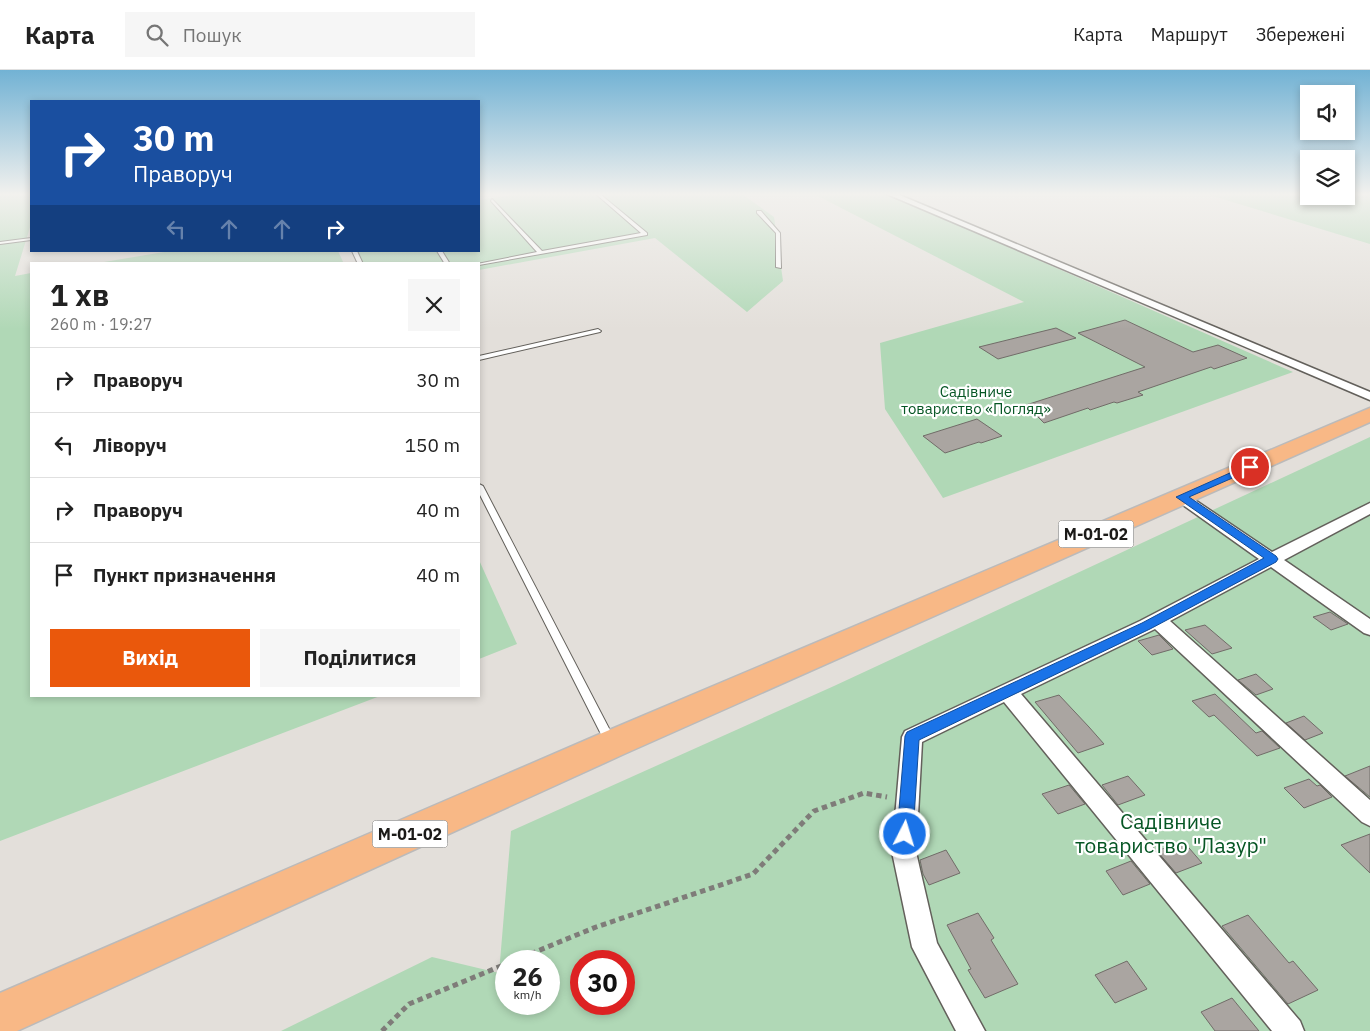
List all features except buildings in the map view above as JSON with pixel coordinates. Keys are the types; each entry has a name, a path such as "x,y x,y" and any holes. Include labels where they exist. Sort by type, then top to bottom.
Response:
{"main road":[{"name":"М-01-02","path":"0,1016 612,744 1370,414"}],"street":[{"path":"997,239 1370,396"},
{"path":"1181,497 1370,628"},
{"path":"971,1031 926,947 904,852 912,736 1157,620 1370,508"},
{"path":"1157,620 1370,815"},
{"path":"1007,692 1290,1031"}],"lane":[{"path":"0,243 30,239"},
{"path":"529,239 542,253"},
{"path":"480,264 619,239"},
{"path":"778,239 779,267"},
{"path":"480,358 598,331"},
{"path":"480,488 612,744"}],"path":[{"path":"540,950 596,927 753,874 814,811 864,793 908,800"},
{"path":"382,1031 408,1004 495,968"}],"green space":[{"path":"0,239 26,239 15,276 30,273 30,697 377,697 0,841"},
{"path":"480,239 650,239 480,270 480,262 361,262 356,252 480,252"},
{"path":"656,239 777,239 783,281 747,312"},
{"name":"Садівниче товариство «Погляд»","path":"901,239 990,239 1293,372 943,498 885,409 880,343 1024,302"},
{"path":"1353,239 1370,239 1370,244"},
{"path":"164,252 338,252 343,262 104,262"},
{"name":"Садівниче товариство \"Лазур\"","path":"1370,437 1370,1031 281,1031 432,957 495,972 495,1015 560,1015 560,950 501,950 511,831 834,686"},
{"path":"480,562 517,644 480,659"}],"route":[{"path":"905,834 912,736 1146,626 1272,559 1181,497 1250,467"}]}
